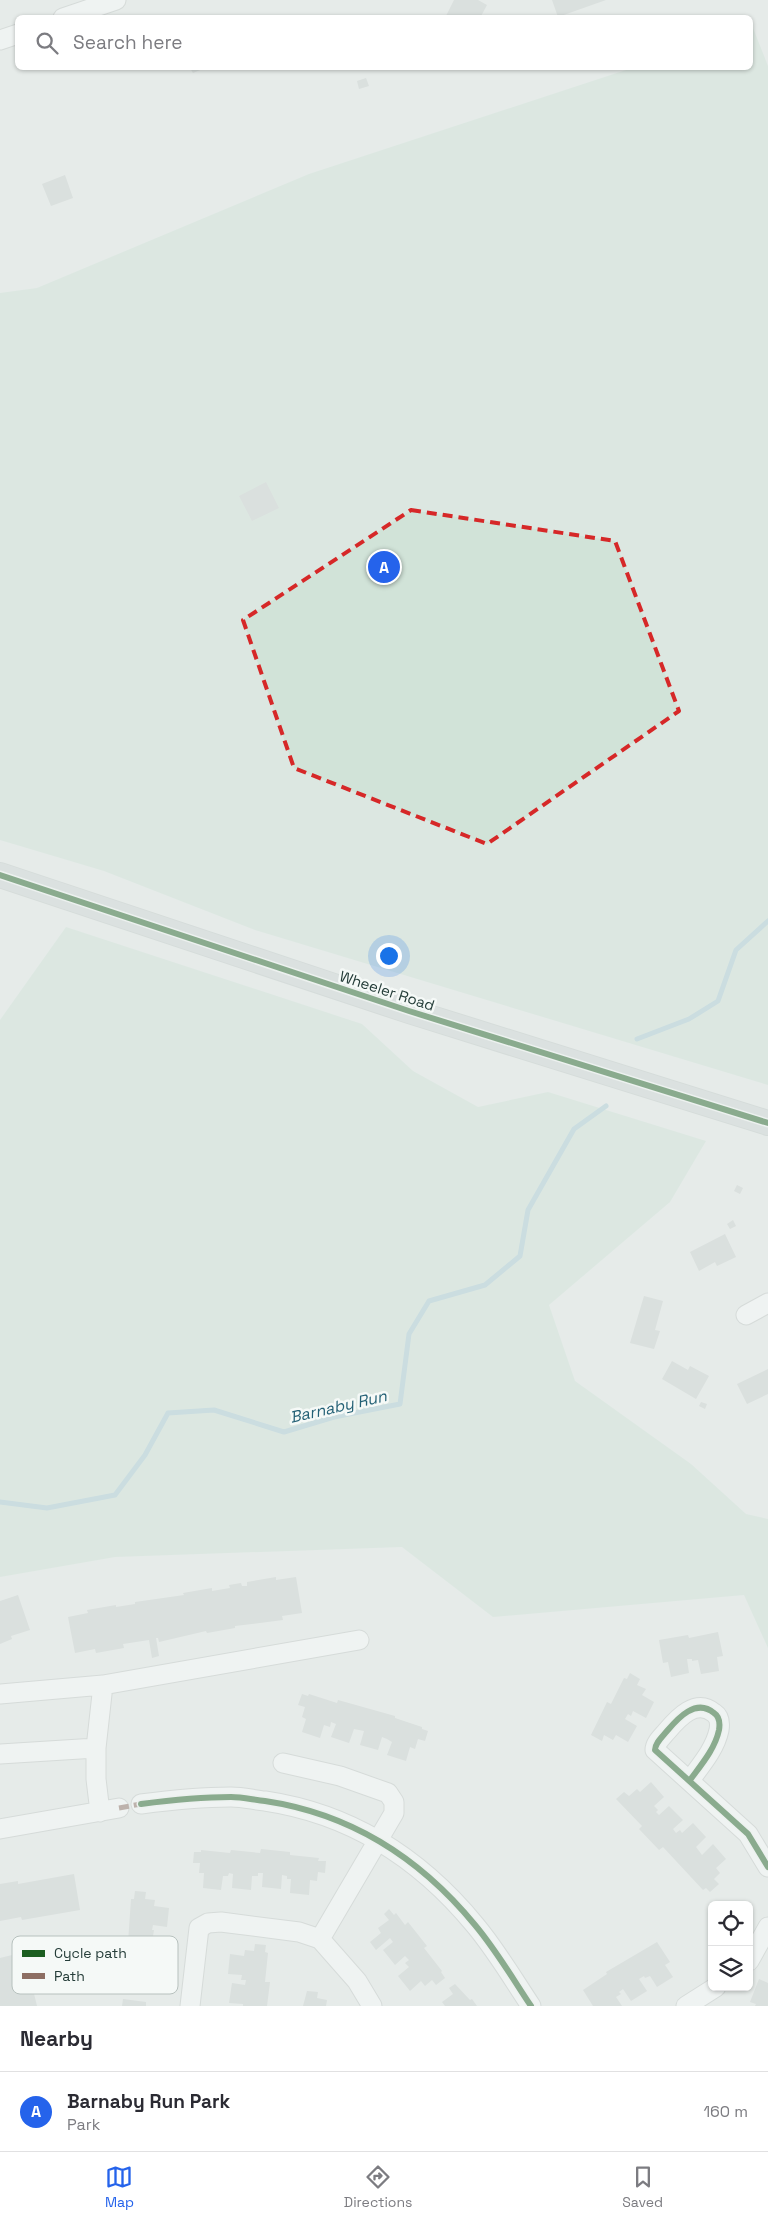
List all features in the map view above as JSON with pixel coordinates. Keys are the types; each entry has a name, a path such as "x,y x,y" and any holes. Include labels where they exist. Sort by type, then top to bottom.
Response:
{"main road":[{"name":"Wheeler Road","path":"0,875 409,1011 768,1123"}],"street":[{"path":"72,15 116,0"},
{"path":"0,40 15,35"},
{"path":"746,1315 768,1304"},
{"path":"0,1694 103,1685 359,1640"},
{"path":"100,1812 96,1779 96,1748 103,1685"},
{"path":"0,1754 96,1748"},
{"path":"283,1763 340,1776 388,1793 394,1802 394,1813 320,1939"},
{"path":"690,1780 748,1834 768,1867"},
{"path":"141,1804 183,1798 242,1798 286,1804 330,1816 378,1839 415,1864 475,1924 531,2006"},
{"path":"0,1830 119,1808"},
{"path":"190,2006 198,1934 201,1926 221,1922 285,1930 320,1939 357,1981 372,2006"},
{"path":"753,1956 768,1927"},
{"path":"686,2006 710,1991"}],"highlighted area":[{"path":"411,510 615,541 679,711 487,844 294,768 243,620"}],"green space":[{"path":"753,28 768,66 768,1085 255,930 104,871 0,840 0,293 37,288 309,174 626,70 753,70"},
{"path":"66,927 362,1024 413,1071 478,1107 548,1092 706,1141 670,1202 549,1305 575,1381 691,1464 746,1514 768,1519 768,1648 744,1595 493,1617 402,1547 115,1557 0,1577 0,1020"}],"building":[{"path":"454,0 478,0 487,5 482,15 446,15"},
{"path":"552,0 606,0 564,15 557,15"},
{"path":"366,78 369,86 359,89 357,81"},
{"path":"65,175 73,198 51,206 42,184"},
{"path":"266,482 279,508 252,521 239,496"},
{"path":"737,1185 743,1188 740,1194 734,1191"},
{"path":"733,1220 736,1226 730,1229 727,1224"},
{"path":"725,1234 736,1257 717,1266 715,1262 699,1271 690,1252"},
{"path":"644,1296 663,1301 655,1330 660,1331 654,1349 630,1343"},
{"path":"672,1361 688,1370 690,1366 709,1376 696,1399 662,1379"},
{"path":"768,1369 768,1394 747,1404 737,1384"},
{"path":"701,1402 707,1404 705,1409 699,1406"},
{"path":"276,1577 276,1580 296,1577 302,1613 282,1616 283,1620 235,1626 235,1628 207,1633 206,1631 159,1642 158,1638 156,1638 159,1656 152,1658 149,1640 123,1644 124,1648 96,1653 95,1649 75,1653 68,1617 88,1613 87,1610 135,1604 135,1602 184,1595 183,1593 212,1588 212,1591 230,1588 229,1585 241,1583 242,1586 247,1586 247,1582"},
{"path":"18,1595 30,1630 11,1636 12,1639 0,1644 0,1601"},
{"path":"718,1632 723,1656 717,1657 719,1671 701,1674 698,1660 692,1661 692,1659 687,1659 689,1673 671,1677 668,1662 663,1663 659,1640 688,1635 689,1638"},
{"path":"630,1673 640,1679 637,1685 646,1689 642,1695 654,1702 646,1718 633,1711 631,1716 628,1714 625,1719 637,1726 628,1742 616,1735 613,1740 604,1735 602,1741 591,1735 607,1702 611,1704 624,1678 627,1679"},
{"path":"302,1694 308,1696 309,1694 337,1703 338,1700 395,1716 395,1718 422,1727 422,1729 428,1731 425,1741 418,1739 415,1749 410,1747 406,1761 387,1755 392,1742 382,1737 378,1750 360,1745 364,1731 354,1729 349,1743 331,1737 336,1724 331,1722 330,1727 324,1725 320,1738 302,1732 306,1719 302,1717 305,1707 298,1705"},
{"path":"651,1782 664,1797 654,1806 658,1810 656,1812 659,1815 669,1806 683,1820 673,1829 676,1833 680,1830 682,1833 693,1823 706,1837 696,1847 702,1855 713,1844 726,1859 716,1868 720,1873 714,1879 719,1884 710,1892 706,1888 703,1890 663,1847 659,1850 639,1829 642,1826 616,1799 624,1792 629,1796 637,1789 640,1792"},
{"path":"261,1849 319,1858 318,1861 326,1861 325,1873 318,1872 317,1881 310,1880 309,1895 290,1893 291,1879 287,1879 287,1876 282,1875 281,1889 262,1887 263,1873 258,1873 258,1876 252,1876 251,1890 232,1888 233,1874 229,1873 228,1876 223,1876 221,1890 203,1888 204,1873 199,1873 200,1863 193,1863 194,1852 201,1852 201,1850 230,1853 231,1850 260,1853"},
{"path":"74,1874 80,1910 22,1920 21,1917 0,1921 0,1884 18,1881 18,1884"},
{"path":"135,1891 146,1892 145,1899 155,1900 154,1906 169,1908 167,1927 153,1925 153,1936 128,1936 131,1899 134,1899"},
{"path":"389,1909 394,1915 396,1913 405,1925 408,1922 427,1946 424,1948 442,1971 445,1978 436,1985 432,1980 425,1986 421,1981 410,1991 398,1976 409,1967 405,1963 409,1960 405,1956 395,1965 383,1950 393,1942 390,1938 376,1950 370,1942 381,1933 378,1928 389,1920 384,1914"},
{"path":"657,1942 670,1962 665,1965 673,1977 657,1987 650,1976 645,1978 644,1976 639,1979 647,1991 631,2001 623,1989 619,1992 621,1994 616,1997 622,2006 593,2006 583,1990 607,1974 606,1972"},
{"path":"255,1944 266,1945 265,1952 268,1953 265,1982 270,1982 267,2006 243,2006 243,2004 229,2003 232,1983 245,1985 246,1980 241,1980 242,1975 228,1974 230,1954 244,1956 245,1950 254,1951"},
{"path":"12,1955 12,1994 34,1994 37,2006 0,2006 0,1958"},
{"path":"759,1979 768,1983 768,2006 755,2006 756,2004 750,2002"},
{"path":"455,1984 477,2006 445,2006 442,2002 453,1994 449,1988"},
{"path":"307,1991 318,1992 317,1998 327,2000 326,2006 303,2006"},
{"path":"123,1999 146,2002 146,2006 122,2006"}],"waterway":[{"name":"Barnaby Run","path":"637,1039 689,1019 718,1001 736,950 768,921"},
{"name":"Barnaby Run","path":"0,1502 47,1508 115,1495 145,1455 168,1413 214,1410 284,1432 334,1417 400,1404 409,1334 429,1301 485,1285 520,1256 528,1210 574,1129 606,1106"}],"marked path":[{"path":"119,1808 141,1804"}],"cycle path":[{"path":"0,875 409,1011 768,1123"},
{"path":"690,1780 711,1750 719,1730 717,1716 707,1709 694,1709 682,1716 659,1740 655,1750 748,1834 768,1867"},
{"path":"141,1804 197,1798 240,1797 297,1807 327,1816 355,1828 407,1860 454,1901 490,1944 531,2006"}],"place":[{"name":"Barnaby Run Park","path":"384,567"}]}
